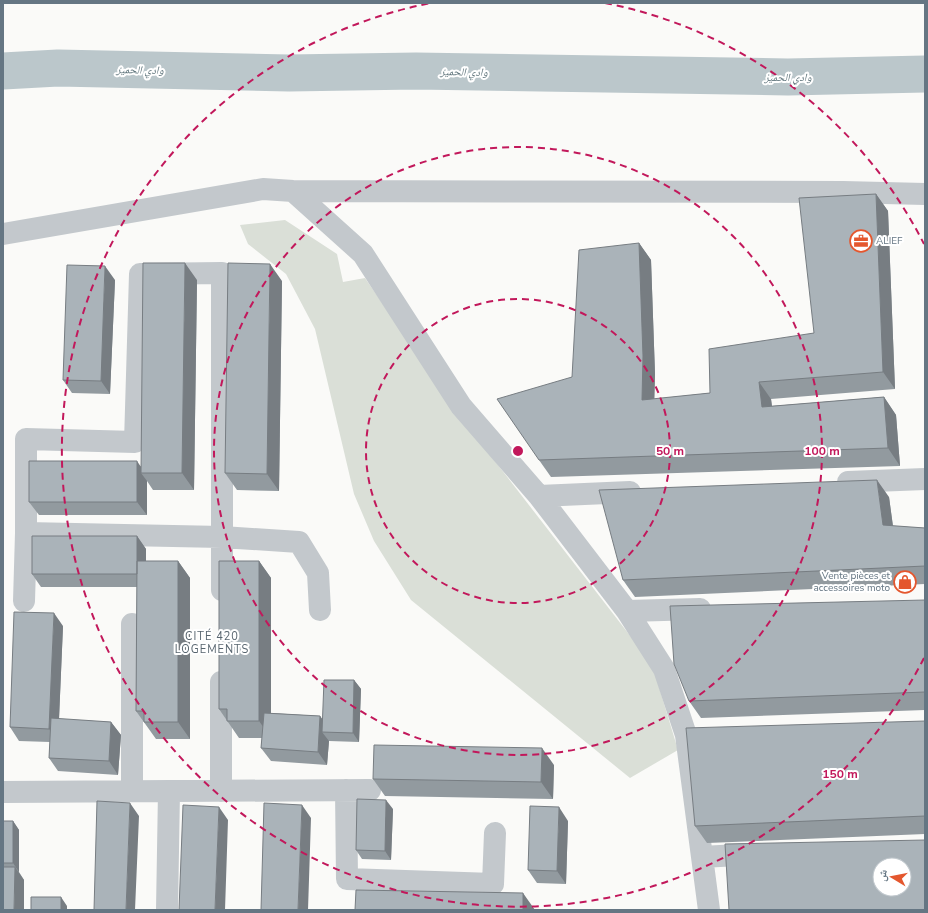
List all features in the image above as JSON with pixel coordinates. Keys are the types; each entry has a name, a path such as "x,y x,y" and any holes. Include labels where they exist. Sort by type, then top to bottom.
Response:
{"street":[{"path":"3,234 262,189 293,191 842,192 925,194"},
{"path":"293,191 363,254 461,406 539,496 627,611 664,669 686,735 709,910"},
{"path":"24,601 26,439 135,442 140,274 222,273 222,608"},
{"path":"830,483 925,479"},
{"path":"539,496 649,491"},
{"path":"26,533 222,537 299,542 318,573 320,610"},
{"path":"627,611 721,609"},
{"path":"132,624 132,791"},
{"path":"221,664 221,791"},
{"path":"686,735 709,734"},
{"path":"346,790 346,880 493,884 495,833"},
{"path":"3,792 370,790"},
{"path":"168,910 169,791"},
{"path":"702,857 774,853"}],"shaded area":[{"path":"285,220 337,254 343,282 365,278 460,416 652,664 678,750 630,778 411,600 374,541 354,494 315,329 286,274 248,244 240,225"}],"building":[{"path":"876,194 883,372 759,382 762,407 884,397 888,448 539,460 497,399 572,377 579,250 639,243 643,356 642,400 710,393 709,349 814,333 799,198"},
{"path":"143,263 185,263 182,473 141,473"},
{"path":"228,263 270,264 267,474 225,473"},
{"path":"67,265 105,266 101,381 63,380"},
{"path":"29,461 137,461 137,502 29,502"},
{"path":"877,480 883,525 925,528 925,566 623,580 599,490"},
{"path":"32,536 137,536 137,574 32,574"},
{"path":"137,561 178,561 178,722 144,722 144,711 136,711"},
{"path":"219,561 259,561 259,721 227,721 227,709 219,709"},
{"path":"925,600 925,692 689,701 674,664 670,606"},
{"path":"14,612 54,613 49,729 10,727"},
{"path":"324,680 354,680 353,733 322,732"},
{"path":"264,713 320,716 318,752 261,748"},
{"path":"51,718 111,722 109,761 49,758"},
{"path":"925,721 925,816 695,826 686,728"},
{"path":"374,745 542,748 541,782 373,779"},
{"path":"357,799 386,800 385,851 356,850"},
{"path":"97,801 130,803 126,910 94,910"},
{"path":"264,803 302,805 298,910 261,910"},
{"path":"183,805 219,807 215,910 179,910"},
{"path":"530,806 559,807 557,871 528,870"},
{"path":"3,821 13,821 13,863 3,863"},
{"path":"925,840 925,910 729,910 725,844"},
{"path":"3,867 15,867 14,910 3,910"},
{"path":"356,890 523,893 523,910 355,910"},
{"path":"31,897 61,897 61,910 31,910"}],"waterway":[{"name":"وادي الحميز","path":"3,71 58,68 289,73 416,71 788,77 925,74"}],"place":[{"name":"ALIEF","path":"861,241"},
{"name":"Vente pièces et accessoires moto","path":"905,582"}],"district":[{"name":"CITÉ 420 LOGEMENTS","path":"212,642"}]}
